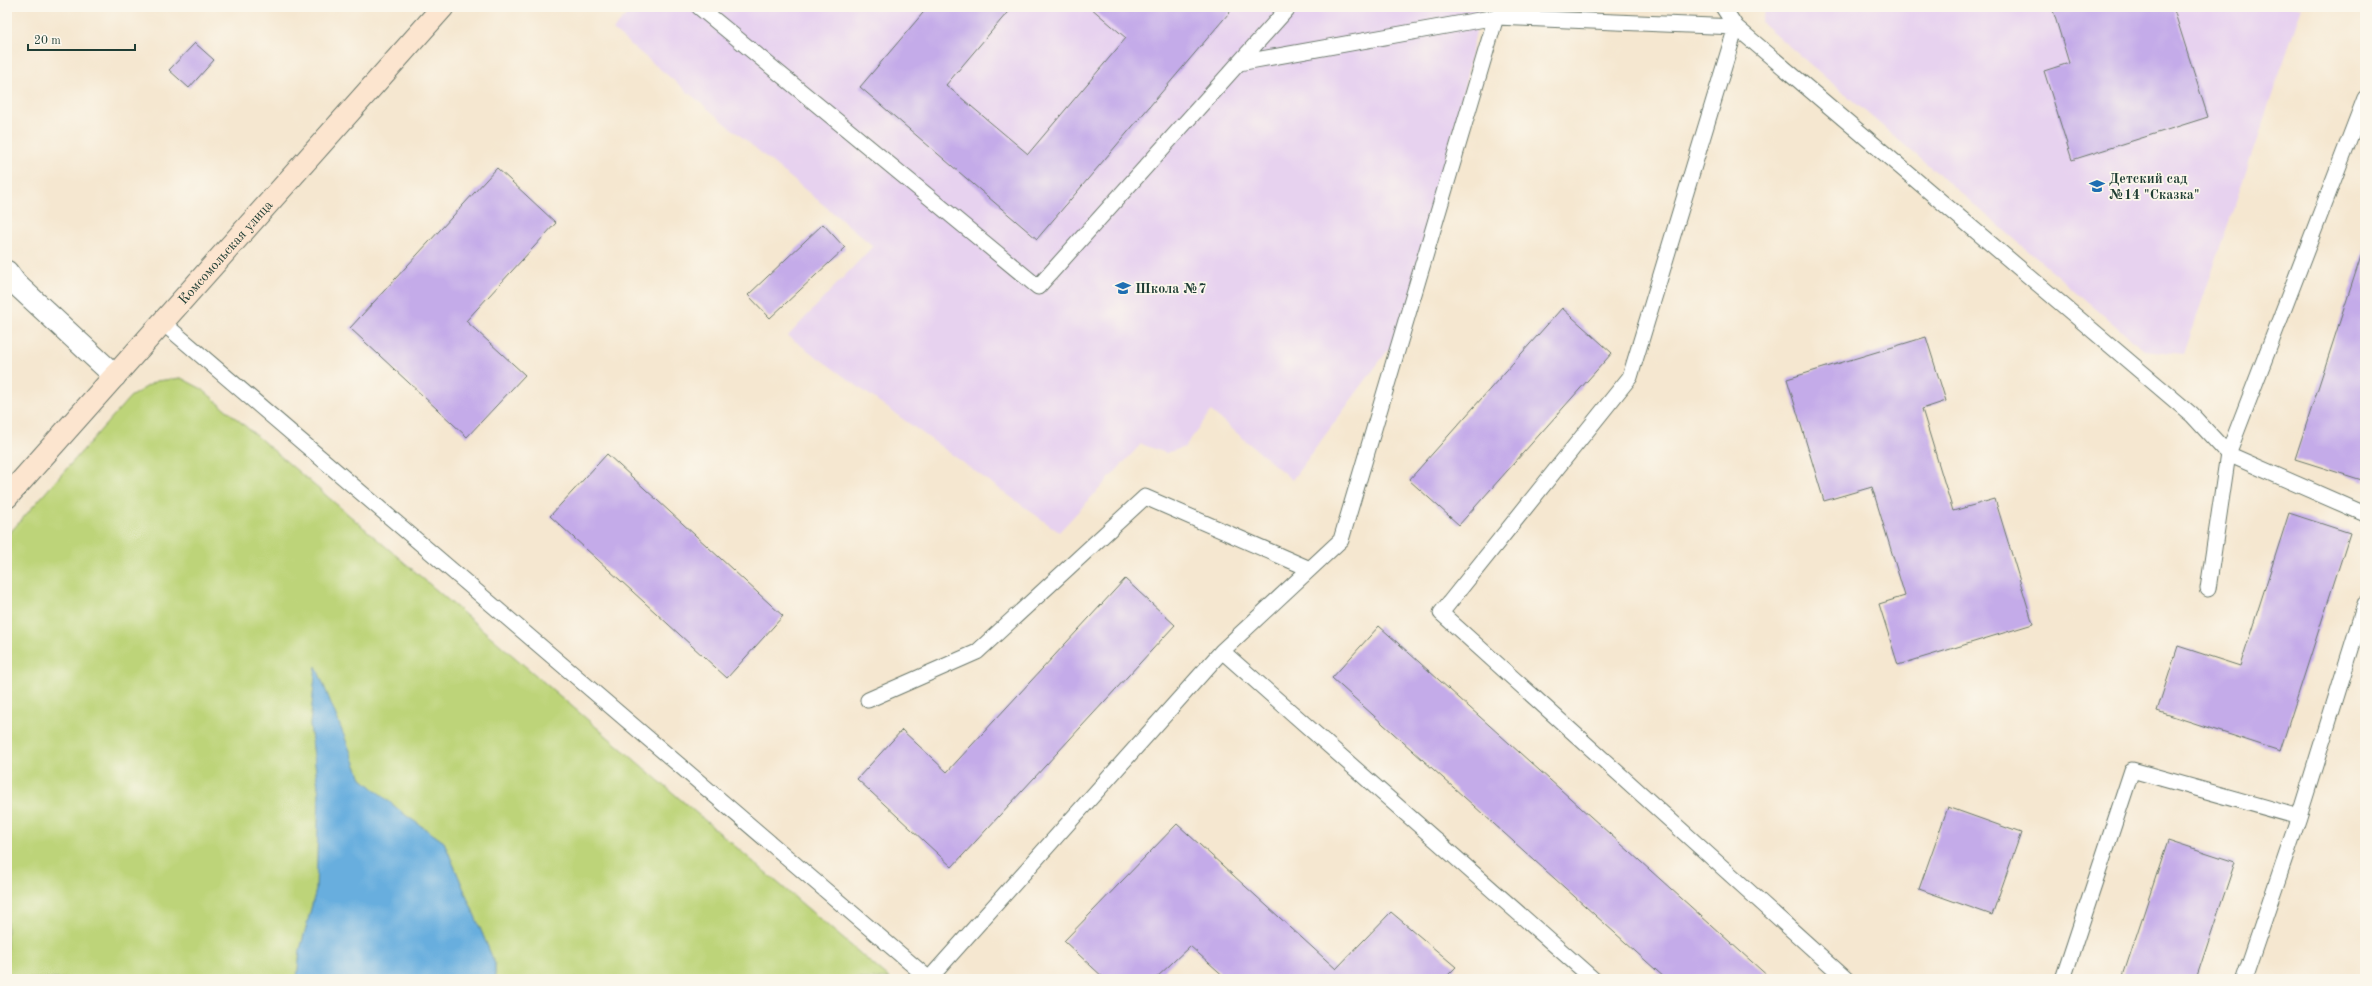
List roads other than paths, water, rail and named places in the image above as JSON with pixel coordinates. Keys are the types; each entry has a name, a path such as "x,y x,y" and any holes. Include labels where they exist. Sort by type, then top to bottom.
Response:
{"main road":[{"name":"Комсомольская улица","path":"7,497 443,7"}],"street":[{"path":"10,277 115,376"}],"lane":[{"path":"699,7 1038,287 1289,7"},
{"path":"1723,7 1736,27 2192,415 2228,454 2365,514"},
{"path":"162,322 929,979 1222,651 1341,540 1496,17"},
{"path":"1239,62 1496,17 1736,27"},
{"path":"1736,27 1630,377 1441,613 1846,979"},
{"path":"2208,589 2228,454 2365,98"},
{"path":"868,700 977,652 1145,498 1310,569"},
{"path":"2244,979 2299,817 2365,604"},
{"path":"1222,651 1593,979"},
{"path":"2062,979 2132,770 2299,817"}],"water":[{"path":"316,666 361,778 404,814 444,842 495,964 495,979 297,979 300,950 316,890 319,794 310,725"}],"place":[{"name":"Детский сад №14 \"Сказка\"","path":"2097,186"},
{"name":"Школа №7","path":"1123,288"}]}
